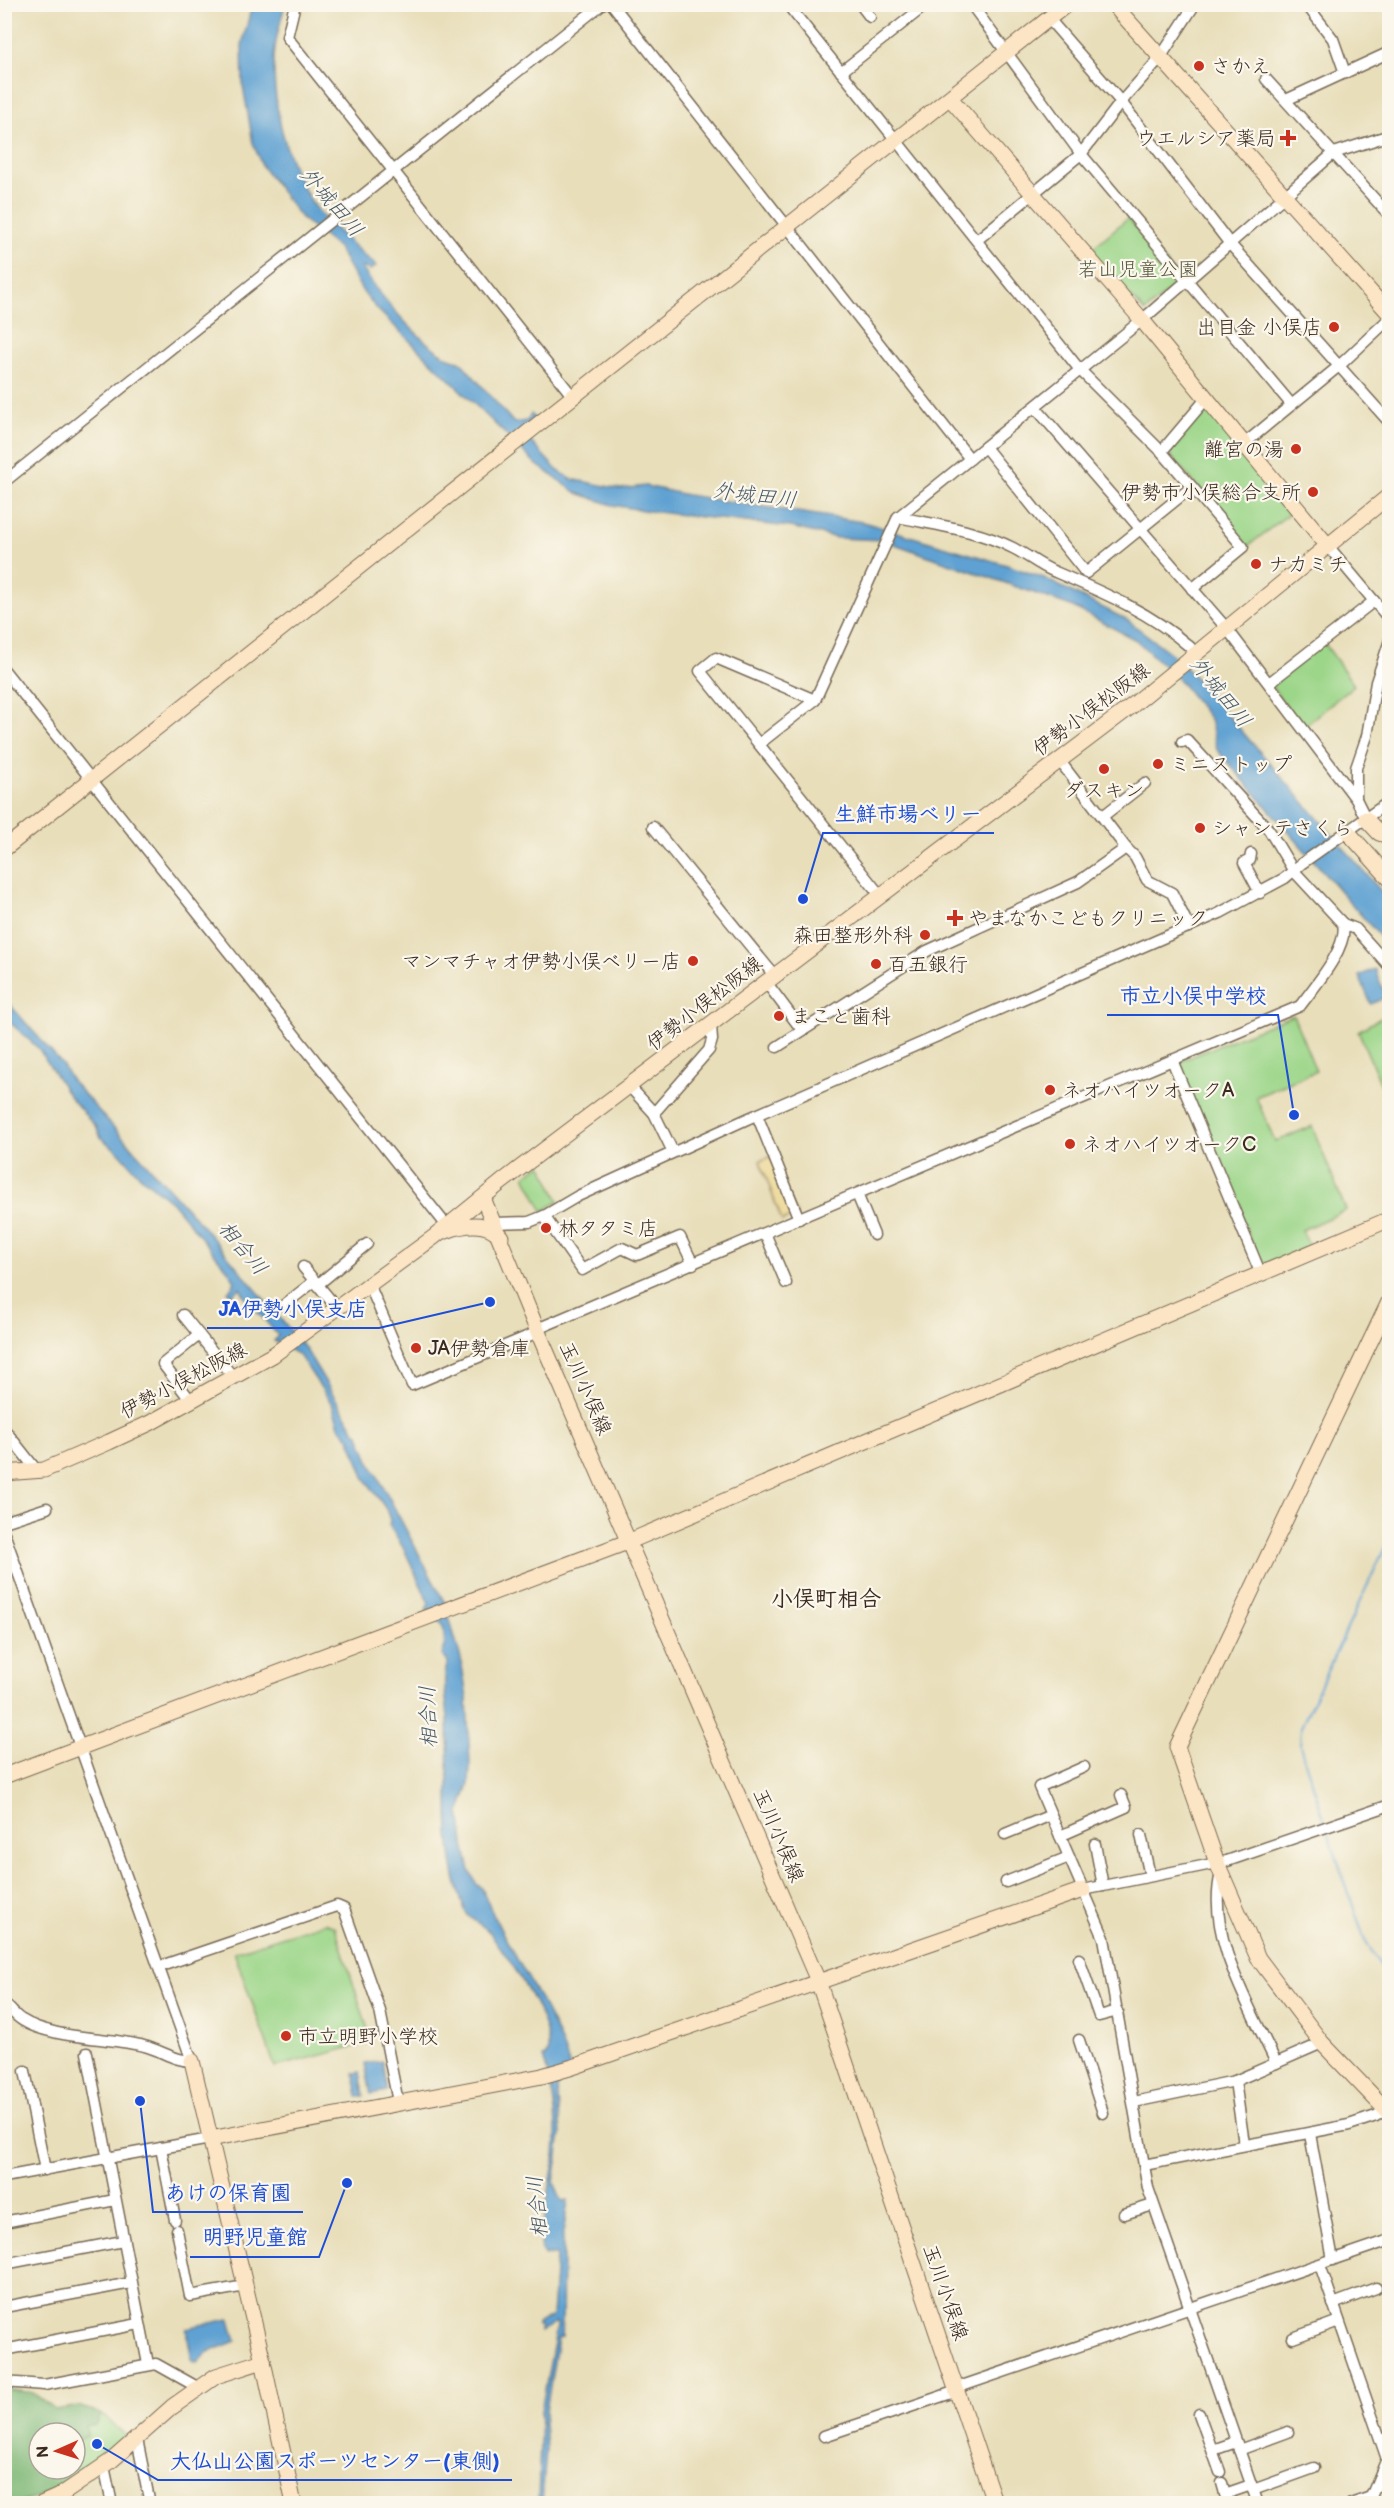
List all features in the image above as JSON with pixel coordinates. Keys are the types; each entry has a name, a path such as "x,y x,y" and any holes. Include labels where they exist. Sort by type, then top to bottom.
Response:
{"street":[{"path":"295,4 286,37 574,398"},
{"path":"4,482 602,4"},
{"path":"612,4 789,226 970,459"},
{"path":"787,4 1080,370 1162,452 1243,547 1192,589"},
{"path":"860,4 870,17"},
{"path":"841,72 927,4"},
{"path":"971,4 1081,154 1291,404"},
{"path":"4,849 898,141 1067,4"},
{"path":"1113,4 1389,316 1339,366 1244,444"},
{"path":"977,240 1081,154 1121,102 1160,58 1195,4"},
{"path":"1306,4 1333,39 1345,73"},
{"path":"1049,20 1121,102 1230,244 1389,423"},
{"path":"1286,100 1389,52"},
{"path":"1266,79 1389,216"},
{"path":"950,98 1142,320 1389,620"},
{"path":"759,744 815,700 897,518 1142,320 1334,153 1389,135"},
{"path":"1162,452 1206,399"},
{"path":"1035,407 1228,630 1356,799 1366,819 1379,833 1389,836"},
{"path":"985,447 1083,577"},
{"path":"1083,577 1192,487"},
{"name":"伊勢小俣松阪線","path":"4,1473 38,1472 140,1428 273,1355 434,1237 770,978 1147,694 1194,650 1228,630 1389,495"},
{"path":"897,518 985,536 1013,548 1052,570 1083,577 1151,619 1194,650"},
{"path":"1269,683 1374,601"},
{"path":"1356,799 1356,768 1366,736 1376,682 1389,640"},
{"path":"815,700 716,658 700,671 880,895"},
{"path":"4,670 447,1226"},
{"path":"369,1284 412,1385 1300,1006 1340,949 1345,932 1343,924 1269,830 1239,796 1188,740 1182,742"},
{"path":"1059,760 1135,857 1147,880 1172,893 1190,927"},
{"path":"1102,816 1146,783"},
{"path":"434,1237 460,1226 475,1225 498,1230 544,1216 578,1196 673,1152 1190,927 1299,871 1345,832 1389,801"},
{"path":"653,827 770,978 802,1030"},
{"path":"1345,832 1389,879"},
{"path":"777,1047 927,951 1078,882 1126,848"},
{"path":"1251,854 1250,860 1244,862 1260,893"},
{"path":"1343,924 1356,929 1389,967"},
{"path":"654,1113 709,1050 712,1040 711,1025"},
{"path":"1172,1060 1260,1272"},
{"path":"630,1087 654,1113 673,1152"},
{"path":"757,1115 799,1219"},
{"path":"857,1194 874,1235"},
{"name":"玉川小俣線","path":"483,1198 537,1330 818,1981 995,2504"},
{"path":"544,1216 582,1270 622,1248 637,1255 680,1237 693,1264"},
{"path":"4,1776 417,1619 630,1541 1389,1219"},
{"path":"765,1233 786,1283"},
{"path":"284,1305 316,1282 321,1282 368,1244"},
{"path":"303,1267 336,1308"},
{"path":"1144,2165 1244,2144 1310,2134 1349,2125 1388,2110 1322,2043 1267,1975 1219,1868 1195,1792 1178,1751 1179,1741 1389,1300"},
{"path":"183,1315 233,1377"},
{"path":"191,1401 163,1364 199,1335"},
{"path":"4,1429 38,1472"},
{"path":"4,1522 47,1508"},
{"path":"4,1533 161,1966 192,2061 264,2361 294,2504"},
{"path":"1084,1767 1039,1787 1104,1938 1153,2205 1258,2504"},
{"path":"1060,1836 1126,1807 1121,1795"},
{"path":"4,2178 542,2076 1083,1890 1150,1876 1219,1868 1327,1826 1389,1805"},
{"path":"1005,1834 1051,1815"},
{"path":"1141,1836 1150,1876"},
{"path":"1095,1844 1103,1886"},
{"path":"1006,1882 1069,1857"},
{"path":"1219,1868 1218,1900 1230,1965 1276,2063"},
{"path":"161,1966 337,1906 344,1909 380,2011 398,2103"},
{"path":"1079,1959 1099,2016 1118,2011"},
{"path":"4,2004 24,2022 104,2041 144,2045 172,2058 192,2061"},
{"path":"1079,2040 1103,2113"},
{"path":"1134,2102 1235,2081 1322,2043"},
{"path":"87,2053 148,2364"},
{"path":"26,2071 45,2169"},
{"path":"1235,2081 1244,2144"},
{"path":"1310,2134 1333,2260"},
{"path":"161,2148 190,2296 245,2286"},
{"path":"4,2222 115,2200"},
{"path":"1124,2214 1153,2205"},
{"path":"824,2436 1389,2240"},
{"path":"4,2264 123,2241"},
{"path":"1320,2265 1389,2456 1373,2501 1351,2504"},
{"path":"4,2307 131,2283"},
{"path":"1333,2304 1376,2288"},
{"path":"1293,2338 1339,2321"},
{"path":"4,2350 139,2324"},
{"path":"49,2502 104,2466 162,2415 222,2372 264,2361"},
{"path":"4,2382 44,2385 156,2364 199,2388"},
{"path":"1199,2414 1224,2488 1252,2488 1314,2468"},
{"path":"1213,2450 1288,2432"},
{"path":"137,2439 150,2504"},
{"path":"104,2466 111,2504"}],"green space":[{"name":"若山児童公園","path":"1128,218 1179,278 1179,282 1145,312 1089,251"},
{"path":"1206,406 1295,509 1248,546 1167,451"},
{"path":"1323,641 1354,685 1302,728 1269,683"},
{"path":"1389,1013 1389,1103 1358,1031"},
{"path":"1293,1015 1316,1071 1256,1097 1275,1142 1312,1126 1346,1210 1302,1230 1309,1246 1265,1265 1261,1264 1176,1063"},
{"path":"541,1164 559,1201 543,1211 525,1176"},
{"path":"325,1923 335,1927 372,2042 275,2067 234,1952"},
{"path":"4,2389 33,2393 55,2410 78,2408 95,2412 110,2421 127,2437 87,2469 87,2421 27,2421 27,2481 68,2481 39,2497 5,2503"},
{"path":"4,2389 33,2393 55,2410 78,2406 101,2414 95,2426 87,2426 87,2421 27,2421 27,2481 66,2481 66,2483 37,2498 5,2503"}],"sand":[{"path":"771,1156 797,1215 782,1221 760,1161"}],"water":[{"path":"252,5 285,5 274,56 274,83 286,146 302,185 313,203 325,219 376,266 371,270 362,267 391,307 420,337 435,349 460,361 514,423 527,421 531,414 537,421 530,441 557,470 571,479 620,489 646,486 687,495 863,522 1044,578 1127,620 1177,658 1192,674 1389,900 1389,947 1217,750 1210,719 1180,681 1136,640 1071,606 883,540 837,538 790,527 612,505 577,493 537,465 376,308 363,292 338,248 301,218 262,166 253,143 243,86 242,45"},
{"path":"1375,969 1386,997 1371,1004 1359,976"},
{"path":"4,998 61,1063 72,1081 201,1224 305,1348 359,1434 368,1458 445,1603 461,1659 467,1698 469,1784 460,1811 470,1871 477,1885 482,1888 492,1912 554,2027 572,2075 561,2080 557,2087 561,2134 554,2182 562,2201 568,2200 563,2236 562,2337 558,2338 544,2423 546,2449 542,2503 538,2503 541,2411 557,2326 556,2322 540,2332 540,2326 537,2326 537,2323 552,2317 556,2255 545,2255 541,2250 556,2141 554,2104 543,2057 547,2055 548,2042 545,2027 529,1993 491,1934 467,1914 457,1887 452,1864 448,1816 448,1720 445,1684 448,1662 442,1655 445,1646 443,1625 426,1610 429,1603 404,1549 389,1525 390,1520 386,1509 364,1477 350,1439 339,1426 332,1404 299,1355 274,1341 278,1335 247,1300 240,1288 231,1296 228,1292 235,1282 231,1274 172,1202 141,1177 120,1153 101,1138 97,1128 69,1096 39,1049 5,1018"},
{"path":"382,2061 387,2091 371,2094 365,2064"},
{"path":"360,2072 364,2096 358,2097 354,2073"},
{"path":"230,2319 236,2341 208,2352 197,2362 192,2361 186,2328"}],"waterway":[{"path":"1326,1825 1300,1746 1301,1727 1390,1537"},
{"path":"1327,1830 1364,1938 1390,1982"}],"place":[{"name":"さかえ","path":"1199,66"},
{"name":"ウエルシア薬局","path":"1288,138"},
{"name":"出目金 小俣店","path":"1334,327"},
{"name":"離宮の湯","path":"1296,449"},
{"name":"伊勢市小俣総合支所","path":"1313,492"},
{"name":"ナカミチ","path":"1256,564"},
{"name":"ミニストップ","path":"1158,764"},
{"name":"ダスキン","path":"1104,769"},
{"name":"シャンテさくら","path":"1200,828"},
{"name":"生鮮市場ベリー","path":"803,899"},
{"name":"やまなかこどもクリニック","path":"955,918"},
{"name":"森田整形外科","path":"925,935"},
{"name":"マンマチャオ伊勢小俣ベリー店","path":"693,961"},
{"name":"百五銀行","path":"876,964"},
{"name":"まこと歯科","path":"779,1016"},
{"name":"ネオハイツオークA","path":"1050,1090"},
{"name":"市立小俣中学校","path":"1294,1115"},
{"name":"ネオハイツオークC","path":"1070,1144"},
{"name":"林タタミ店","path":"546,1228"},
{"name":"JA伊勢小俣支店","path":"490,1302"},
{"name":"JA伊勢倉庫","path":"416,1348"},
{"name":"市立明野小学校","path":"286,2036"},
{"name":"あけの保育園","path":"140,2101"},
{"name":"明野児童館","path":"347,2183"},
{"name":"大仏山公園スポーツセンター(東側)","path":"97,2444"}],"district":[{"name":"小俣町相合","path":"826,1598"}],"water label":[{"name":"外城田川","path":"332,202"},
{"name":"外城田川","path":"755,495"},
{"name":"外城田川","path":"1221,692"},
{"name":"相合川","path":"243,1248"},
{"name":"相合川","path":"428,1717"},
{"name":"相合川","path":"537,2207"}]}
